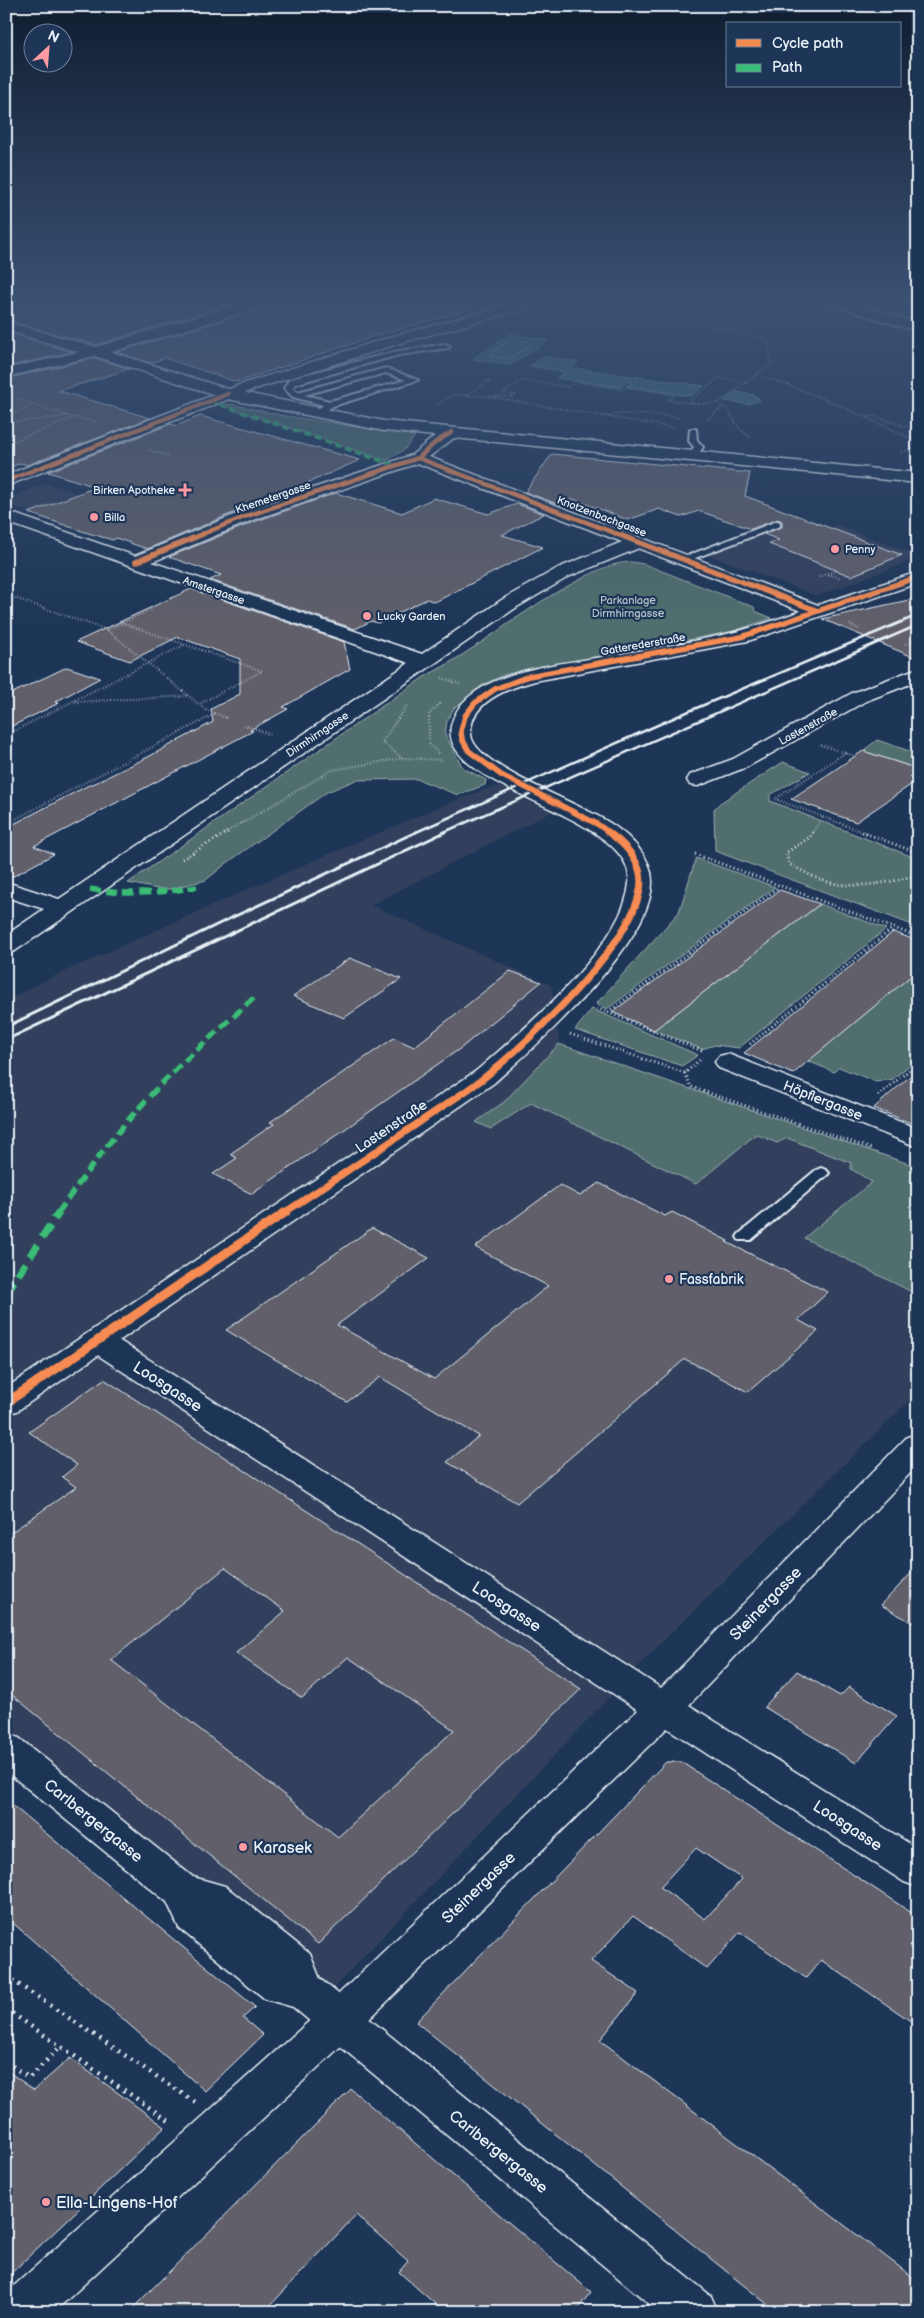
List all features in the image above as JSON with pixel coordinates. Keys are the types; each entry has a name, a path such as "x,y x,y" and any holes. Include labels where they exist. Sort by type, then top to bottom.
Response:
{"street":[{"path":"6,481 190,409"},
{"path":"295,409 426,432 452,432 918,478"},
{"path":"418,458 436,442 452,432"},
{"name":"Knotzenbachgasse","path":"418,458 818,611"},
{"name":"Khemetergasse","path":"136,562 247,516 418,458"},
{"name":"Amstergasse","path":"6,516 422,661"},
{"name":"Dirmhirngasse","path":"6,946 422,661 510,603 564,572 638,542"},
{"name":"Gatterederstraße","path":"563,806 478,761 462,739 462,724 466,714 473,705 495,688 513,681 554,671 729,640 768,630 918,577"},
{"name":"Lastenstraße","path":"698,780 740,763 859,697 918,674"},
{"name":"Lastenstraße","path":"6,1404 486,1077 544,1024 616,942 638,897 641,884 640,872 635,862 619,841 597,824 563,806"},
{"path":"6,889 62,908"},
{"name":"Höpflergasse","path":"718,1058 918,1139"},
{"name":"Loosgasse","path":"98,1341 664,1708 918,1870"},
{"name":"Steinergasse","path":"20,2312 340,2020 664,1708 918,1445"},
{"name":"Carlbergergasse","path":"6,1749 182,1891 193,1916 204,1925 280,1986 303,1990 695,2312"}],"lane":[{"path":"316,414 323,409"},
{"path":"693,431 693,440 699,447 693,456"},
{"path":"684,560 777,524"},
{"path":"745,1238 821,1174"}],"path":[{"path":"6,417 25,409"},
{"path":"50,409 68,416 131,433"},
{"path":"566,409 672,427"},
{"path":"693,431 720,409"},
{"path":"725,409 731,412 740,428 748,437 756,440"},
{"path":"849,409 916,441 912,449 895,454"},
{"path":"608,416 615,414 662,415 704,422"},
{"path":"6,423 68,416"},
{"path":"867,417 873,416 918,430"},
{"path":"6,444 74,417"},
{"path":"819,577 837,570"},
{"path":"827,574 846,580"},
{"path":"6,595 107,630 198,705 227,718"},
{"path":"107,630 152,609"},
{"path":"122,623 262,671 198,705"},
{"path":"906,644 918,639"},
{"path":"6,735 184,645"},
{"path":"442,678 461,684"},
{"path":"72,702 188,696"},
{"path":"403,758 382,742 400,713 413,699"},
{"path":"6,824 215,714"},
{"path":"814,743 854,756"},
{"path":"845,753 775,799 918,853"},
{"path":"178,861 195,853 332,770 403,758 478,761"},
{"path":"824,817 810,837 786,854 789,864 834,884 888,883 918,875"},
{"path":"695,854 918,937"},
{"path":"608,1012 780,887"},
{"path":"544,1024 685,1073 718,1058 893,928"},
{"path":"567,999 608,1012 718,1058"},
{"path":"858,1114 918,1063"},
{"path":"685,1073 691,1087 881,1153"},
{"path":"6,1976 215,2134"},
{"path":"6,2009 61,2046 215,2134"},
{"path":"6,2061 29,2078 61,2046"}],"shaded area":[{"name":"Billa","path":"47,483 160,521 111,541 6,504 6,499"},
{"path":"779,519 826,529 836,525 918,555 918,558 817,596 698,551"},
{"path":"499,786 551,812 371,905 551,985 560,1045 918,1167 918,1392 655,1649 309,2014 6,1756 6,1001 48,979 253,887 446,804 491,787"}],"green space":[{"path":"234,409 254,409 415,436 405,449 386,461"},
{"name":"Parkanlage Dirmhirngasse","path":"632,562 644,564 754,607 755,611 772,618 734,631 612,655 530,668 504,675 483,685 454,708 447,721 445,734 463,768 486,780 485,785 458,795 417,779 356,780 327,792 206,880 170,889 158,889 128,883 424,677 463,654 539,603 598,570 611,565"},
{"path":"877,740 918,754 918,769 863,751"},
{"path":"783,762 810,772 770,795 770,801 918,859 918,927 715,851 714,809 720,803"},
{"path":"696,858 775,887 607,1009 596,1004 679,912"},
{"path":"820,904 886,929 739,1048 715,1045 702,1049 654,1030"},
{"path":"918,970 918,1058 893,1079 876,1082 839,1067 834,1072 808,1061"},
{"path":"592,1009 698,1055 682,1066 575,1030"},
{"path":"559,1044 918,1167 918,1295 804,1238 872,1182 851,1169 851,1163 787,1138 777,1143 756,1134 696,1184 531,1103 491,1129 476,1122 504,1102"}],"building":[{"path":"6,409 120,409 150,418 27,465 21,463 6,469"},
{"path":"200,416 360,460 305,484 312,486 240,510 147,549 116,538 113,540 88,533 29,513 96,487 48,472 171,424 176,426"},
{"path":"552,454 750,473 745,496 902,555 851,576 769,544 779,540 764,534 782,527 782,521 778,519 751,529 699,511 681,517 659,509 628,520 573,499 561,505 525,492"},
{"path":"336,493 402,513 434,498 488,514 517,504 544,514 502,535 543,547 435,602 427,599 378,623 371,621 355,629 210,580 221,575 169,557 254,522"},
{"path":"191,589 344,642 350,669 283,707 288,709 250,730 253,731 34,846 54,854 6,880 6,828 148,757 213,722 211,709 240,694 240,659 178,637 130,661 76,642"},
{"path":"918,598 918,659 822,619"},
{"path":"67,667 100,678 55,702 59,703 6,729 6,696"},
{"path":"863,751 918,769 918,780 856,822 791,799"},
{"path":"780,890 820,904 654,1030 612,1012"},
{"path":"893,932 918,941 918,970 793,1074 744,1053"},
{"path":"350,958 401,979 344,1018 293,996"},
{"path":"510,971 541,982 461,1048 252,1194 213,1174 237,1158 230,1154 274,1124 270,1122 394,1038 414,1047"},
{"path":"918,1069 918,1126 874,1108"},
{"path":"599,1183 665,1216 672,1212 728,1241 726,1242 828,1292 798,1320 818,1331 748,1392 685,1359 517,1503 447,1462 479,1436 380,1377 347,1402 226,1330 372,1228 429,1258 337,1325 434,1379 548,1286 475,1247 560,1185 580,1196"},
{"path":"104,1379 581,1689 318,1944 6,1690 6,1536 76,1487 62,1477 77,1465 29,1432","holes":["225,1568 285,1611 236,1653 302,1698 348,1657 454,1730 338,1837 111,1660"]},
{"path":"918,1566 918,1626 881,1605"},
{"path":"797,1671 840,1696 849,1687 897,1716 856,1763 764,1707"},
{"path":"666,1762 681,1762 918,1917 918,2026 821,1960 806,1978 740,1932 707,1969 633,1916 591,1961 638,1993 600,2040 918,2281 918,2312 777,2312 416,2022","holes":["696,1848 742,1879 705,1919 660,1887"]},
{"path":"6,1800 255,2007 243,2018 263,2035 205,2091 6,1917"},
{"name":"Ella-Lingens-Hof","path":"70,2058 165,2127 6,2278 6,2070 34,2090"},
{"path":"351,2089 591,2292 575,2312 444,2312 399,2272 408,2261 356,2215 264,2312 129,2312"}],"railway":[{"path":"414,833 687,712 918,615"},
{"path":"442,833 918,625"},
{"path":"6,1027 231,918 416,832"},
{"path":"6,1040 445,832"}],"marked path":[{"path":"233,409 394,465"},
{"path":"90,889 144,894 197,887"},
{"path":"6,1293 77,1186 139,1107 257,995"}],"cycle path":[{"path":"6,481 189,409"},
{"path":"452,432 436,442 418,458 818,611"},
{"path":"136,562 247,516 418,458"},
{"path":"6,1403 485,1077 527,1039 578,988 602,960 622,932 636,906 641,883 640,874 633,856 620,842 597,824 522,787 483,763 469,751 462,739 461,731 465,716 475,703 495,689 529,676 741,637 918,577"}],"place":[{"name":"Birken Apotheke","path":"185,490"},
{"name":"Billa","path":"94,517"},
{"name":"Penny","path":"835,549"},
{"name":"Lucky Garden","path":"367,616"},
{"name":"Fassfabrik","path":"669,1279"},
{"name":"Karasek","path":"243,1847"},
{"name":"Ella-Lingens-Hof","path":"46,2202"}]}
